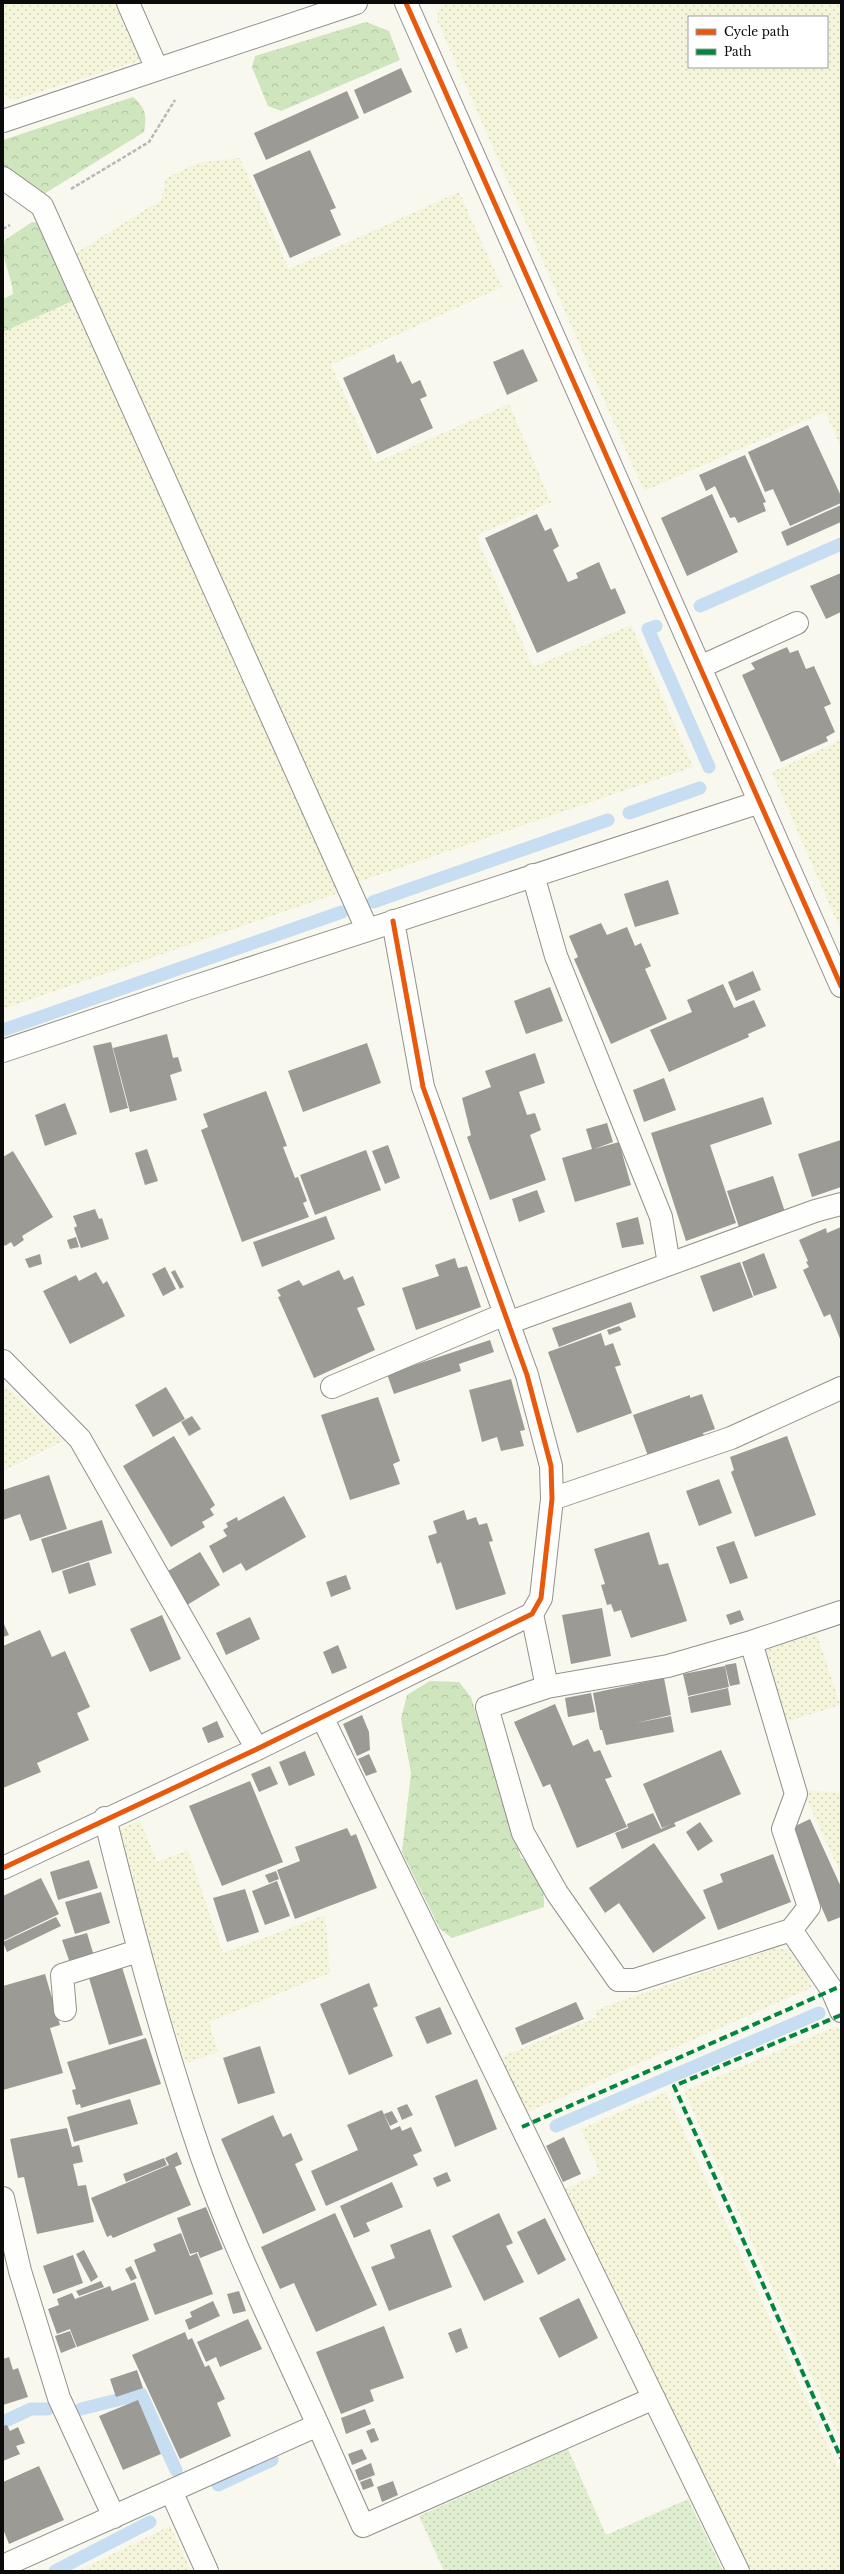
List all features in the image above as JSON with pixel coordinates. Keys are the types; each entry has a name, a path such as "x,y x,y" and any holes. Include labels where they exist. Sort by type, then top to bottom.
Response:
{"street":[{"path":"128,3 158,69"},
{"path":"4,119 356,3"},
{"path":"406,3 841,986"},
{"path":"3,178 42,206 367,929"},
{"path":"700,667 797,623"},
{"path":"3,1051 367,929 760,802"},
{"path":"533,875 556,956 661,1217 669,1264"},
{"path":"3,1868 105,1818 257,1749 532,1614 541,1598 552,1499 551,1466 527,1375 423,1087 393,921"},
{"path":"332,1387 507,1319 669,1264 815,1211 841,1204"},
{"path":"3,1361 80,1439 257,1749"},
{"path":"552,1499 731,1438 841,1388"},
{"path":"751,1642 796,1794 783,1829 809,1907 791,1930 635,1980 618,1980 557,1893 523,1834 486,1707 547,1687 668,1666 751,1642 841,1612"},
{"path":"532,1614 547,1687"},
{"path":"322,1717 738,2571"},
{"path":"105,1818 138,1951 201,2155 239,2251 363,2526 654,2398"},
{"path":"791,1930 832,1990 841,2011"},
{"path":"65,2010 62,1975 138,1951"},
{"path":"3,2198 20,2271 60,2398 114,2517"},
{"path":"3,2566 318,2425"},
{"path":"171,2491 207,2571"}],"path":[{"path":"3,229 149,142 204,54"}],"green space":[{"path":"3,3 116,3 141,60 14,100 6,96 3,90"},
{"path":"440,3 841,3 841,447 825,412 644,491 437,20"},
{"path":"366,22 389,31 400,60 281,111 268,106 252,67 255,56"},
{"path":"133,97 143,109 145,117 144,132 44,194 33,192 3,166 3,140"},
{"path":"240,158 289,269 459,192 502,287 331,365 375,463 509,404 551,502 476,536 533,667 631,625 693,767 358,882 76,253 161,200 166,178 198,163"},
{"path":"32,222 40,223 77,299 3,332 3,299 13,294 5,261 5,240"},
{"path":"77,299 341,892 3,1009 3,332"},
{"path":"841,740 841,931 772,772"},
{"path":"8,1388 63,1441 3,1471 3,1391"},
{"path":"817,1634 840,1705 782,1723 765,1663 767,1649"},
{"path":"430,1681 459,1682 471,1697 521,1858 532,1867 540,1879 544,1900 544,1907 452,1938 440,1929 402,1852 411,1773 401,1719 407,1695"},
{"path":"803,1790 841,1793 841,1874"},
{"path":"140,1820 157,1862 188,1850 223,1953 325,1915 330,1973 209,2022 218,2052 186,2063 149,1950 115,1831"},
{"path":"775,1948 793,1950 813,1987 526,2113 499,2058 597,2017 595,2010"},
{"path":"837,2026 841,2034 841,2441 684,2091"},
{"path":"666,2092 841,2475 841,2571 751,2571 565,2189 600,2173 581,2129"},
{"path":"568,2449 606,2535 688,2499 723,2571 444,2571 419,2516"},
{"path":"170,2526 191,2571 78,2571"}],"building":[{"path":"401,68 412,92 364,114 354,90"},
{"path":"347,91 359,118 266,160 254,133"},
{"path":"310,150 336,208 330,210 341,235 290,258 253,175"},
{"path":"523,349 538,381 507,395 493,362"},
{"path":"394,354 397,363 401,361 412,384 420,380 427,396 420,399 433,428 377,454 343,378"},
{"path":"808,425 841,496 841,503 790,526 773,489 765,492 748,452"},
{"path":"745,455 766,502 763,503 766,511 738,523 735,517 730,518 715,486 706,491 699,475"},
{"path":"712,494 738,552 687,576 661,518"},
{"path":"841,505 841,522 787,546 781,532"},
{"path":"537,514 545,531 551,528 559,546 553,550 568,582 578,578 576,573 599,562 611,590 615,588 626,613 537,653 485,538"},
{"path":"841,573 841,612 826,619 810,586"},
{"path":"787,647 790,653 798,650 806,669 814,666 831,704 824,707 835,732 826,737 828,741 781,762 742,675 755,669 751,663"},
{"path":"668,880 679,914 635,927 624,894"},
{"path":"601,923 607,935 627,927 635,946 641,943 651,966 645,969 667,1019 611,1044 574,959 578,957 569,936"},
{"path":"753,971 761,990 736,1001 728,982"},
{"path":"723,984 734,1008 754,1000 766,1026 748,1034 749,1037 669,1072 650,1030 692,1012 687,1000"},
{"path":"550,987 563,1021 526,1034 514,1001"},
{"path":"167,1034 173,1058 178,1057 182,1071 170,1075 177,1100 130,1112 113,1048"},
{"path":"111,1042 128,1108 110,1113 93,1046"},
{"path":"367,1043 381,1083 303,1112 288,1071"},
{"path":"535,1053 545,1083 519,1092 527,1115 535,1113 541,1130 530,1135 546,1180 490,1200 467,1137 471,1135 462,1098 491,1087 485,1071"},
{"path":"664,1078 676,1110 644,1122 633,1090"},
{"path":"266,1091 287,1146 283,1147 295,1178 298,1177 307,1201 303,1203 309,1217 242,1242 201,1130 208,1127 203,1114"},
{"path":"763,1097 772,1124 710,1145 736,1223 686,1241 651,1133"},
{"path":"65,1103 77,1134 45,1146 35,1115"},
{"path":"607,1123 613,1142 594,1149 619,1142 631,1185 575,1202 562,1158 592,1149 586,1129"},
{"path":"841,1140 841,1187 812,1197 798,1154"},
{"path":"388,1145 400,1178 385,1184 372,1151"},
{"path":"147,1149 158,1181 145,1185 135,1153"},
{"path":"366,1150 381,1190 315,1215 300,1175"},
{"path":"13,1151 53,1217 22,1236 24,1240 14,1247 11,1242 5,1246 3,1243 3,1157"},
{"path":"773,1176 785,1212 739,1227 727,1191"},
{"path":"537,1190 545,1212 519,1222 512,1199"},
{"path":"95,1209 99,1219 102,1218 109,1239 81,1248 74,1228 77,1226 73,1216"},
{"path":"326,1216 335,1239 262,1267 253,1242"},
{"path":"638,1217 644,1244 622,1248 616,1223"},
{"path":"841,1227 841,1341 830,1314 824,1317 803,1270 809,1267 799,1240 826,1228 827,1233"},
{"path":"76,1237 79,1247 70,1249 67,1240"},
{"path":"764,1253 777,1288 754,1296 742,1262"},
{"path":"40,1254 42,1264 29,1268 25,1259"},
{"path":"455,1258 458,1268 467,1266 481,1307 416,1330 402,1288 439,1276 435,1265"},
{"path":"740,1262 753,1297 713,1312 700,1276"},
{"path":"165,1267 176,1289 163,1296 152,1274"},
{"path":"175,1270 184,1287 180,1289 171,1272"},
{"path":"339,1270 344,1280 353,1276 365,1305 357,1308 375,1350 314,1378 278,1297 281,1296 277,1290 299,1280 303,1286"},
{"path":"96,1272 103,1284 107,1281 125,1316 70,1344 43,1291 76,1275 79,1281"},
{"path":"631,1302 636,1317 559,1347 552,1328"},
{"path":"619,1326 622,1330 609,1335 607,1330"},
{"path":"601,1333 605,1346 613,1343 621,1365 615,1367 632,1413 577,1433 548,1352"},
{"path":"490,1340 494,1352 459,1364 461,1371 394,1394 387,1374"},
{"path":"511,1379 525,1430 520,1431 524,1446 501,1451 497,1437 482,1442 469,1390"},
{"path":"166,1387 185,1419 153,1437 135,1405"},
{"path":"702,1394 715,1429 703,1433 704,1436 648,1456 633,1415 690,1395 690,1398"},
{"path":"378,1397 400,1461 393,1464 400,1484 350,1500 321,1415"},
{"path":"192,1416 201,1429 189,1436 181,1422"},
{"path":"174,1436 215,1505 210,1509 214,1515 202,1522 205,1527 171,1547 123,1466"},
{"path":"787,1436 816,1515 755,1537 731,1472 734,1470 730,1457"},
{"path":"49,1475 67,1529 30,1541 20,1514 3,1520 3,1490"},
{"path":"719,1479 732,1513 699,1526 686,1491"},
{"path":"284,1496 306,1537 246,1571 241,1563 223,1573 209,1546 227,1536 223,1530 228,1527 226,1523 237,1517 238,1521"},
{"path":"464,1510 467,1520 476,1517 479,1525 487,1523 493,1541 489,1542 506,1594 456,1610 441,1562 437,1564 428,1536 437,1533 433,1521"},
{"path":"102,1520 112,1553 52,1573 41,1539"},
{"path":"649,1532 659,1565 668,1563 687,1621 631,1638 621,1610 614,1612 611,1604 607,1605 601,1585 605,1584 594,1549"},
{"path":"734,1541 748,1578 730,1584 716,1547"},
{"path":"200,1552 220,1585 187,1605 168,1571"},
{"path":"89,1562 96,1585 69,1594 62,1571"},
{"path":"346,1575 351,1589 331,1597 326,1582"},
{"path":"602,1608 611,1656 571,1664 562,1615"},
{"path":"740,1610 744,1620 730,1625 726,1615"},
{"path":"162,1615 181,1659 150,1672 130,1629"},
{"path":"250,1617 260,1639 226,1655 216,1633"},
{"path":"3,1622 9,1635 3,1637"},
{"path":"40,1630 52,1657 65,1651 90,1707 77,1713 89,1740 37,1763 41,1772 3,1788 3,1646"},
{"path":"338,1645 347,1668 332,1674 323,1652"},
{"path":"736,1663 740,1684 730,1686 725,1665"},
{"path":"725,1666 729,1687 688,1696 683,1674"},
{"path":"664,1678 671,1715 636,1723 671,1716 674,1732 606,1745 602,1730 600,1730 593,1693"},
{"path":"728,1688 731,1705 691,1713 688,1697"},
{"path":"591,1693 595,1712 568,1717 565,1698"},
{"path":"555,1704 573,1746 588,1739 594,1752 600,1750 612,1777 605,1779 627,1827 577,1848 550,1784 543,1787 514,1722"},
{"path":"362,1715 369,1732 370,1750 357,1756 343,1724"},
{"path":"217,1721 224,1737 208,1743 202,1728"},
{"path":"721,1750 741,1794 674,1823 676,1826 622,1849 615,1833 628,1828 627,1824 653,1813 661,1829 671,1824 662,1828 643,1784"},
{"path":"305,1751 315,1775 289,1786 279,1762"},
{"path":"369,1754 377,1772 366,1776 358,1759"},
{"path":"270,1766 278,1784 259,1792 251,1774"},
{"path":"250,1781 283,1862 222,1886 189,1806"},
{"path":"810,1819 841,1887 841,1917 828,1922 793,1842 789,1829"},
{"path":"700,1822 713,1841 698,1851 686,1832"},
{"path":"347,1828 351,1836 356,1834 377,1888 295,1919 277,1870 300,1861 295,1847"},
{"path":"654,1843 706,1918 653,1953 619,1903 605,1913 589,1888"},
{"path":"773,1854 791,1902 718,1930 703,1890 723,1882 720,1874"},
{"path":"89,1860 98,1888 58,1900 50,1872"},
{"path":"276,1871 279,1879 269,1883 265,1875"},
{"path":"41,1878 59,1914 3,1941 3,1896"},
{"path":"277,1881 290,1916 265,1925 252,1891"},
{"path":"245,1889 259,1932 227,1942 213,1898"},
{"path":"101,1892 110,1923 75,1934 65,1902"},
{"path":"56,1917 61,1926 7,1952 3,1942"},
{"path":"87,1933 94,1956 70,1963 62,1940"},
{"path":"122,1967 143,2035 109,2045 89,1978"},
{"path":"45,1974 60,2025 50,2028 63,2073 3,2090 3,1986"},
{"path":"369,1983 378,2006 373,2008 393,2056 349,2075 320,2004"},
{"path":"576,2002 584,2019 522,2045 515,2028"},
{"path":"440,2007 452,2034 427,2044 415,2017"},
{"path":"146,2038 161,2084 81,2108 80,2104 76,2105 72,2090 76,2089 67,2062"},
{"path":"260,2046 275,2093 238,2104 223,2058"},
{"path":"477,2079 497,2129 455,2147 435,2096"},
{"path":"130,2099 138,2124 74,2142 67,2117"},
{"path":"407,2104 413,2115 402,2120 397,2108"},
{"path":"382,2110 391,2130 400,2126 402,2131 411,2127 422,2151 413,2155 418,2165 326,2206 311,2171 358,2150 347,2125"},
{"path":"392,2111 398,2122 390,2126 384,2114"},
{"path":"273,2115 283,2137 291,2133 303,2160 295,2164 316,2210 263,2234 221,2139"},
{"path":"67,2128 72,2147 79,2145 83,2162 73,2164 78,2186 86,2185 94,2222 37,2234 24,2177 18,2178 10,2139"},
{"path":"564,2137 581,2174 563,2182 546,2146"},
{"path":"177,2152 182,2164 175,2167 191,2205 113,2238 111,2235 107,2237 91,2198 169,2165 165,2158"},
{"path":"164,2158 167,2165 126,2182 123,2174"},
{"path":"447,2172 451,2181 437,2187 433,2178"},
{"path":"392,2182 403,2207 366,2223 370,2231 354,2238 340,2206"},
{"path":"206,2207 223,2249 200,2258 198,2252 190,2254 177,2218"},
{"path":"335,2213 377,2305 316,2332 294,2283 280,2289 261,2247"},
{"path":"499,2213 513,2243 506,2246 524,2282 484,2301 452,2236"},
{"path":"545,2218 566,2260 538,2275 517,2232"},
{"path":"430,2229 452,2287 389,2311 371,2267 395,2258 390,2245"},
{"path":"181,2233 190,2256 197,2253 213,2294 155,2315 134,2260 156,2251 153,2244"},
{"path":"84,2250 98,2277 91,2282 76,2254"},
{"path":"73,2255 83,2283 53,2294 43,2266"},
{"path":"131,2266 137,2278 131,2281 125,2269"},
{"path":"101,2281 104,2287 79,2296 76,2291"},
{"path":"135,2282 149,2320 77,2347 70,2329 57,2334 48,2309 59,2305 57,2299 72,2293 75,2299 110,2286 112,2291"},
{"path":"239,2291 246,2311 233,2314 227,2294"},
{"path":"579,2298 598,2338 559,2358 539,2318"},
{"path":"213,2301 220,2316 189,2330 185,2320 192,2317 190,2312"},
{"path":"248,2319 262,2349 220,2367 216,2357 206,2362 197,2342"},
{"path":"384,2326 404,2378 370,2390 374,2401 341,2414 316,2352"},
{"path":"461,2328 468,2348 456,2353 448,2333"},
{"path":"70,2331 76,2347 61,2353 55,2336"},
{"path":"185,2332 188,2340 192,2338 205,2367 209,2365 225,2399 217,2403 231,2436 180,2459 132,2355"},
{"path":"9,2357 13,2370 18,2368 28,2397 3,2405 3,2359"},
{"path":"137,2370 143,2388 116,2397 110,2379"},
{"path":"138,2400 161,2454 123,2470 99,2416"},
{"path":"365,2409 371,2424 346,2434 341,2418"},
{"path":"7,2425 10,2431 18,2427 25,2443 16,2446 20,2454 3,2461 3,2426"},
{"path":"374,2428 379,2440 371,2443 366,2431"},
{"path":"362,2449 367,2459 352,2465 348,2454"},
{"path":"371,2463 375,2475 359,2481 355,2470"},
{"path":"39,2466 64,2520 9,2544 3,2529 3,2482"},
{"path":"371,2478 374,2486 363,2490 360,2482"},
{"path":"393,2481 398,2495 382,2502 377,2487"}],"waterway":[{"path":"700,606 841,544"},
{"path":"656,626 648,629 709,767"},
{"path":"629,813 700,788"},
{"path":"373,902 608,820"},
{"path":"3,1030 342,912"},
{"path":"556,2126 819,2013"},
{"path":"81,2409 141,2394 176,2470"},
{"path":"3,2422 31,2409 48,2409"},
{"path":"218,2485 272,2460"},
{"path":"55,2571 150,2522"}],"marked path":[{"path":"522,2127 841,1986"},
{"path":"841,2015 674,2086 841,2458"}],"cycle path":[{"path":"406,3 841,986"},
{"path":"3,1868 257,1749 532,1614 541,1598 552,1499 551,1466 527,1375 423,1087 393,921"}]}
